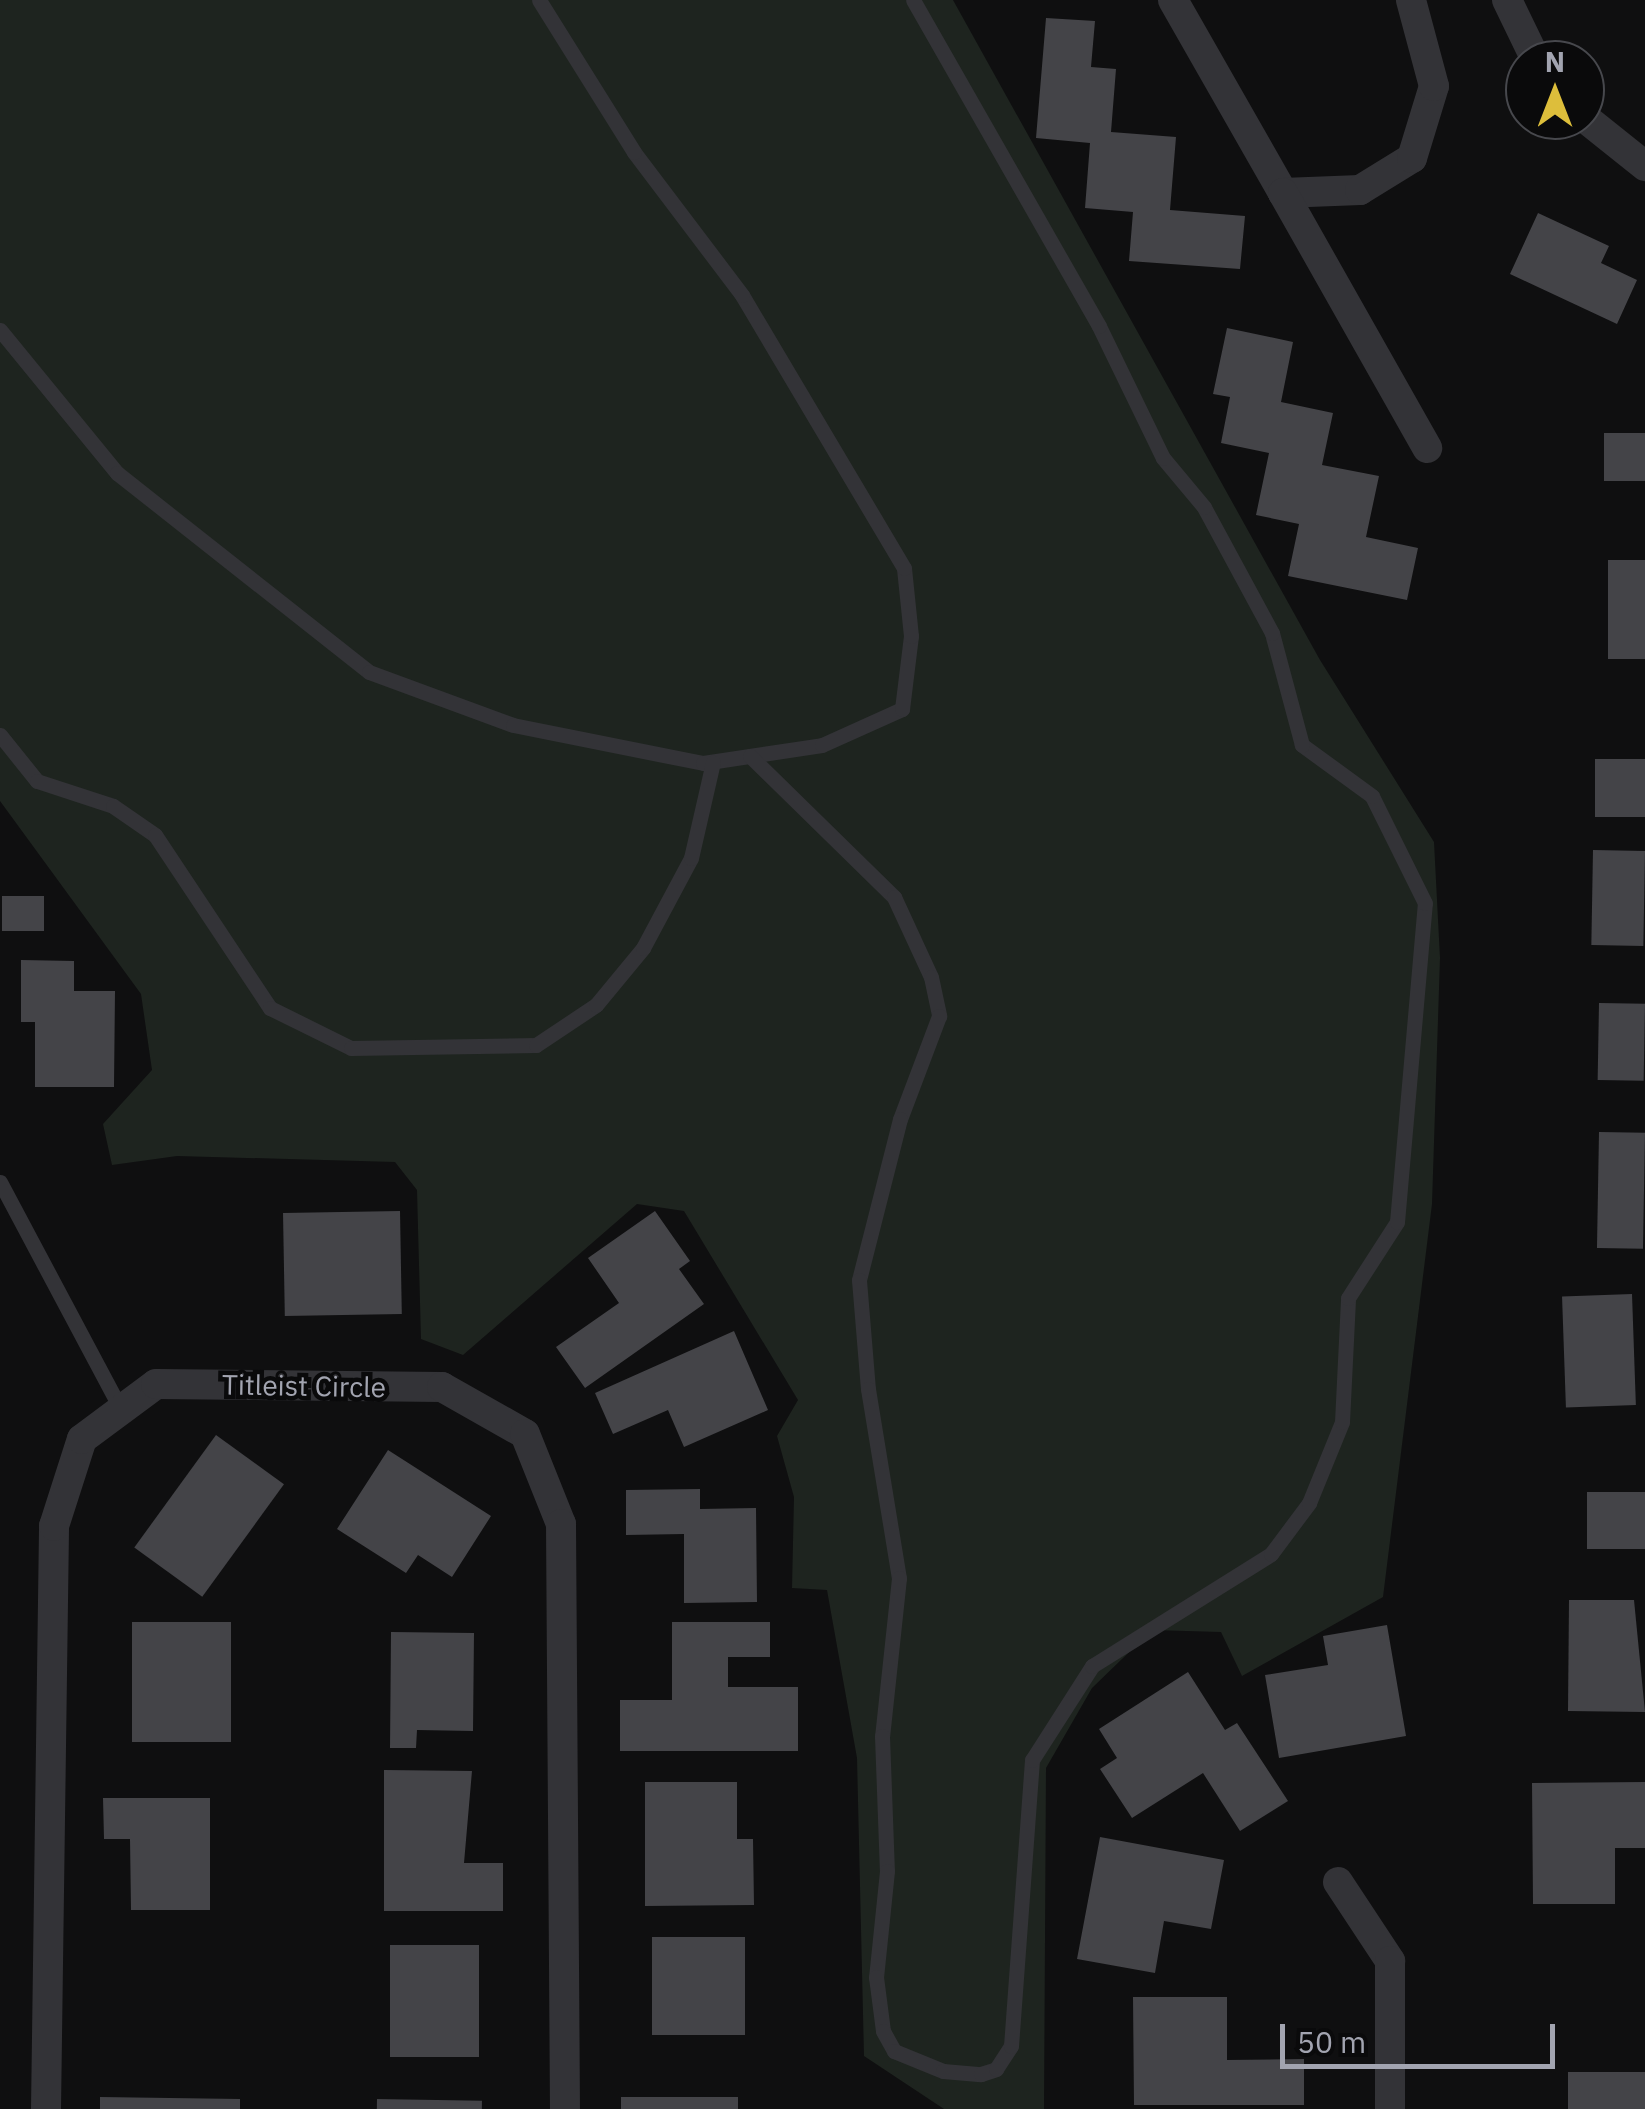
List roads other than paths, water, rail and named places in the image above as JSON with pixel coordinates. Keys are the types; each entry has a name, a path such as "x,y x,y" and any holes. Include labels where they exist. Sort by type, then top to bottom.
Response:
{"street":[{"path":"1173,0 1427,448"},
{"path":"1507,0 1526,40"},
{"path":"1283,193 1360,190 1412,158 1434,86 1420,2"},
{"path":"1605,134 1645,166"},
{"name":"Titleist Circle","path":"46,2109 54,1526 82,1438 156,1384 442,1387 524,1434 561,1524 566,2109"},
{"path":"1338,1882 1390,1960 1390,2109"}],"lane":[{"path":"0,330 118,473 369,672 513,725 713,762 822,745 902,709 911,636 904,568 742,295 634,152 539,0"},
{"path":"750,756 894,898 931,976 939,1016 900,1119 859,1280 870,1408 899,1578 882,1736 888,1870 876,1977 883,2031 894,2051 944,2071 981,2074 996,2069 1012,2046 1032,1760 1092,1666 1271,1554 1310,1503 1342,1422 1348,1298 1397,1222 1425,903 1372,796 1302,745 1272,633 1204,507 1162,458 1099,326 913,0"},
{"path":"0,735 37,781 114,806 155,835 270,1008 352,1048 536,1044 596,1005 643,948 691,858 713,762"},
{"path":"0,1182 121,1410"}]}
